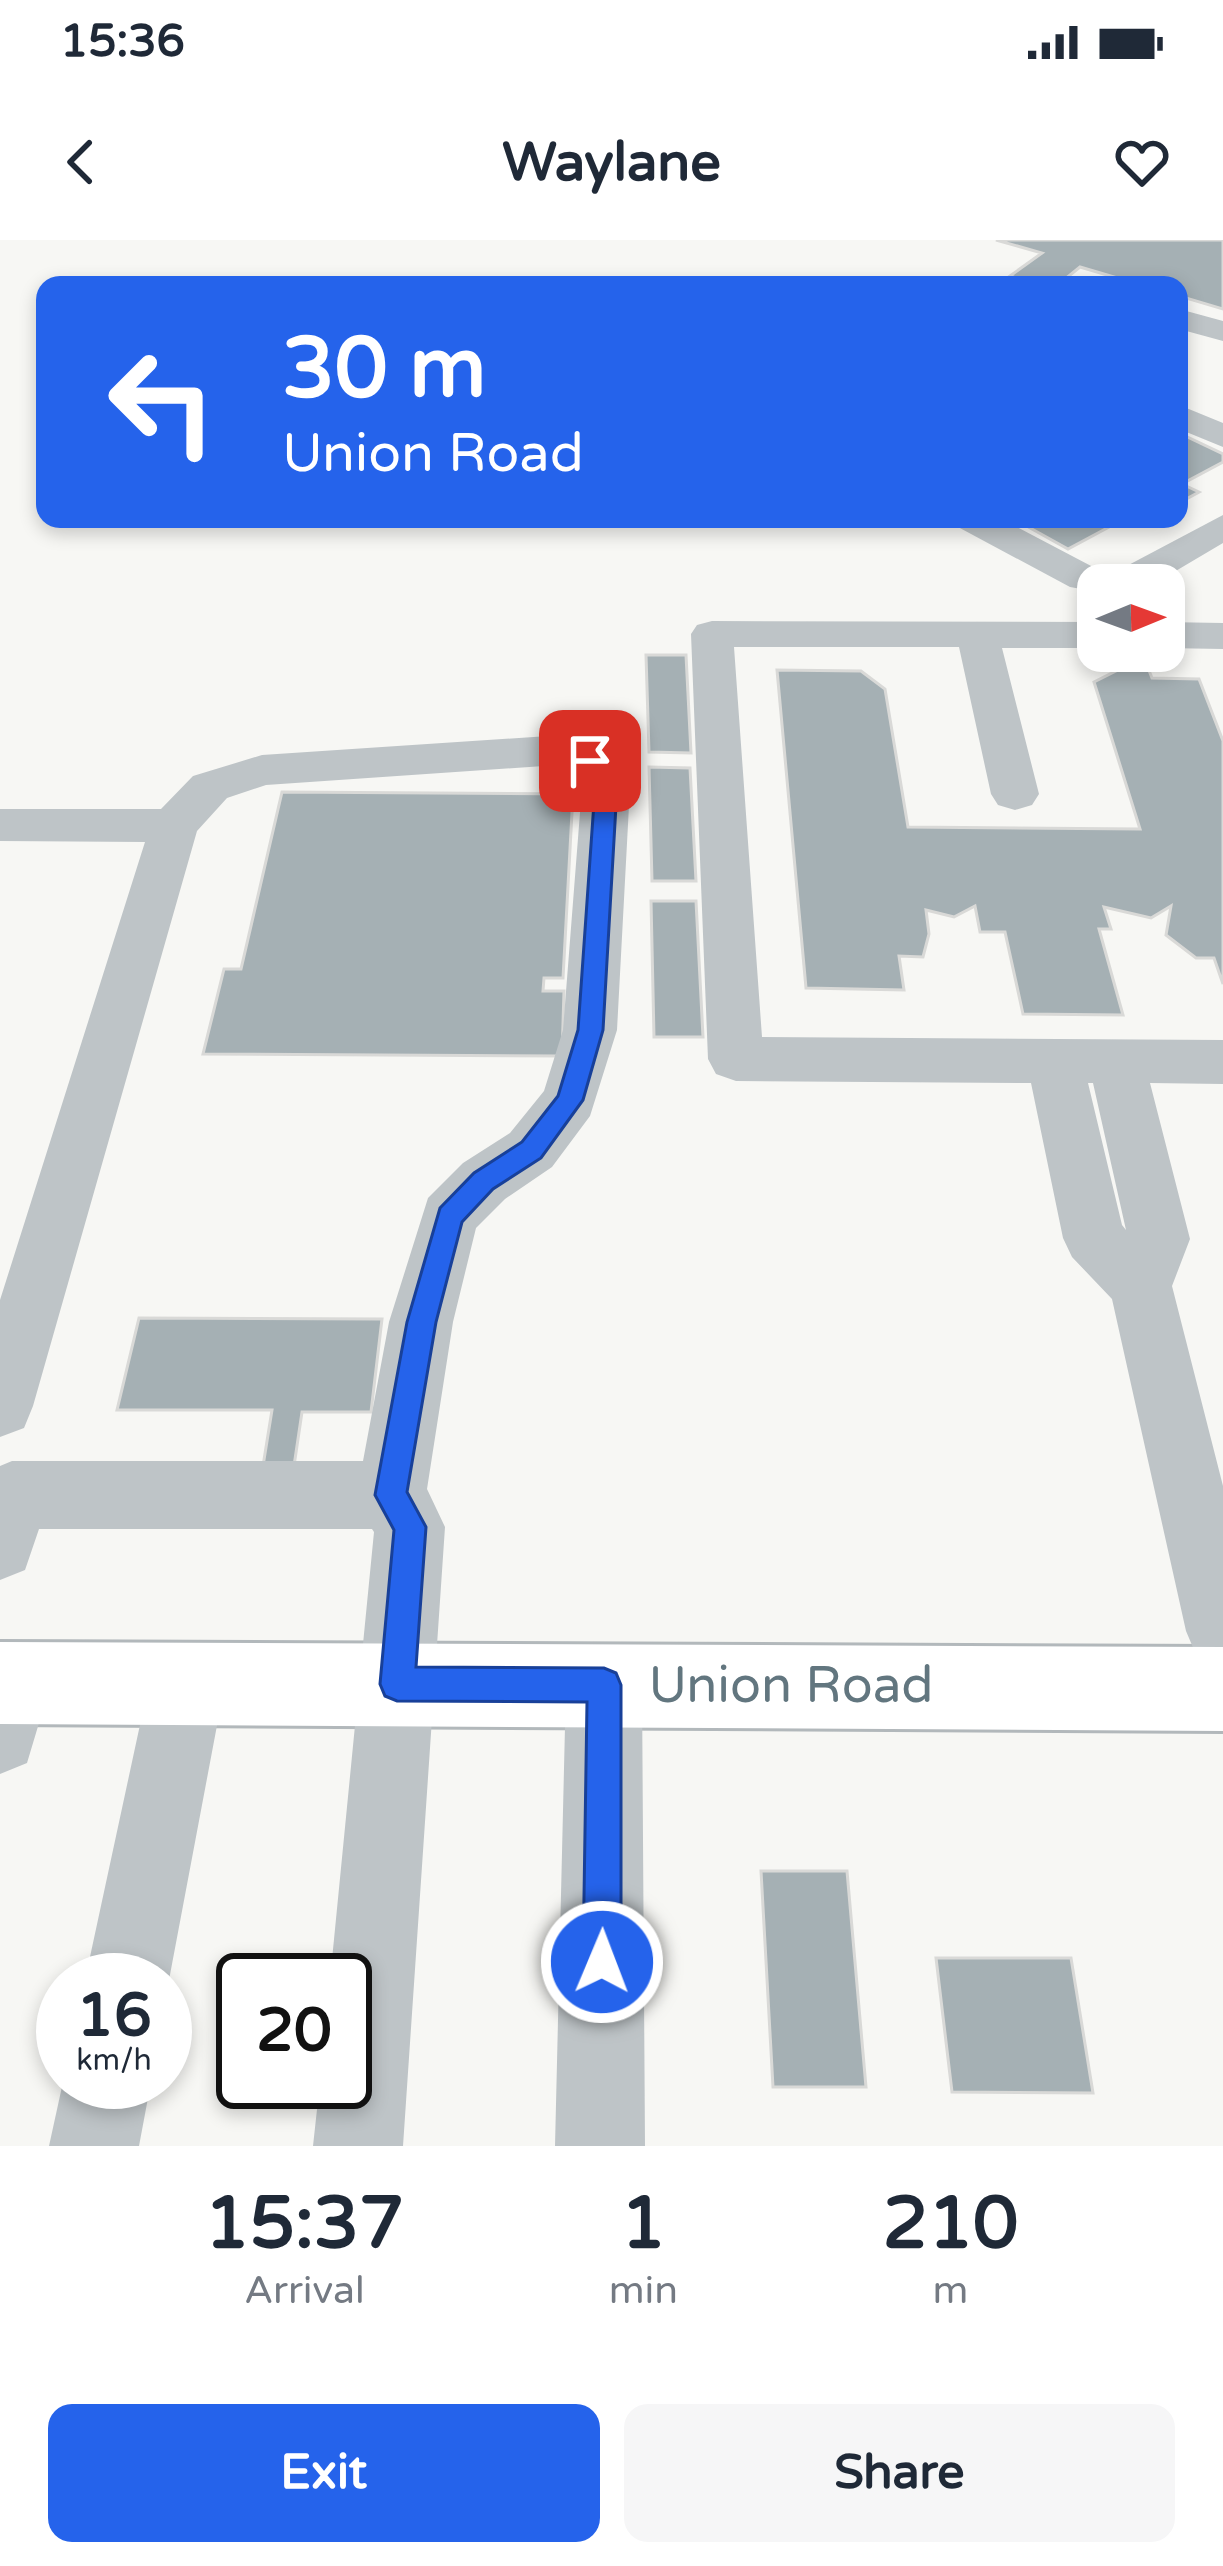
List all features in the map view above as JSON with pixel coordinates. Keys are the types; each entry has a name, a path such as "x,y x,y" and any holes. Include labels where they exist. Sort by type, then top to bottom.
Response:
{"main road":[{"name":"Union Road","path":"4,1701 187,1683 604,1685 1222,1679"}],"lane":[{"path":"1188,322 1223,332"},
{"path":"1188,420 1223,436"},
{"path":"989,528 1084,578 1128,582 1223,527"},
{"path":"1077,635 712,634 736,1059 1223,1062"},
{"path":"978,635 1015,794"},
{"path":"1185,635 1223,636"},
{"path":"0,1406 18,1287 174,826 210,787 262,770 563,750 590,761 606,788 590,1030 570,1100 531,1150 484,1181 449,1216 422,1322 391,1495 410,1527 358,2146"},
{"path":"0,825 174,826"},
{"path":"1116,1060 1159,1239 1141,1286 1222,1679"},
{"path":"1055,1061 1094,1238 1141,1286"},
{"path":"4,1501 391,1495"},
{"path":"132,1953 187,1683"},
{"path":"600,2146 604,1685"},
{"path":"94,2146 102,2109"}],"building":[{"path":"996,240 1223,240 1223,309 1188,299 1188,276 1110,276 1080,267 1069,276 1010,276 1042,253"},
{"path":"1188,437 1223,454 1223,462 1188,481"},
{"path":"1030,528 1107,528 1068,549"},
{"path":"646,655 686,655 691,753 649,752"},
{"path":"777,670 861,671 885,689 908,827 1140,829 1094,682 1114,672 1199,679 1223,741 1223,984 1214,958 1196,958 1166,935 1171,906 1151,918 1104,907 1111,929 1099,929 1123,1015 1023,1014 1005,932 980,932 975,906 954,917 926,910 929,934 923,957 899,956 904,990 806,988"},
{"path":"649,767 690,768 696,881 652,881"},
{"path":"282,792 573,794 563,978 544,978 543,991 564,991 562,1056 203,1054 224,969 241,969"},
{"path":"651,901 696,901 703,1037 654,1037"},
{"path":"139,1318 382,1319 371,1412 302,1412 294,1466 263,1466 272,1410 117,1410"},
{"path":"761,1871 847,1871 866,2087 773,2087"},
{"path":"936,1958 1071,1958 1093,2093 952,2092"}],"route":[{"path":"590,761 606,788 590,1030 570,1100 531,1150 484,1181 449,1216 422,1322 391,1495 410,1527 397,1684 604,1685 602,1962"}]}
